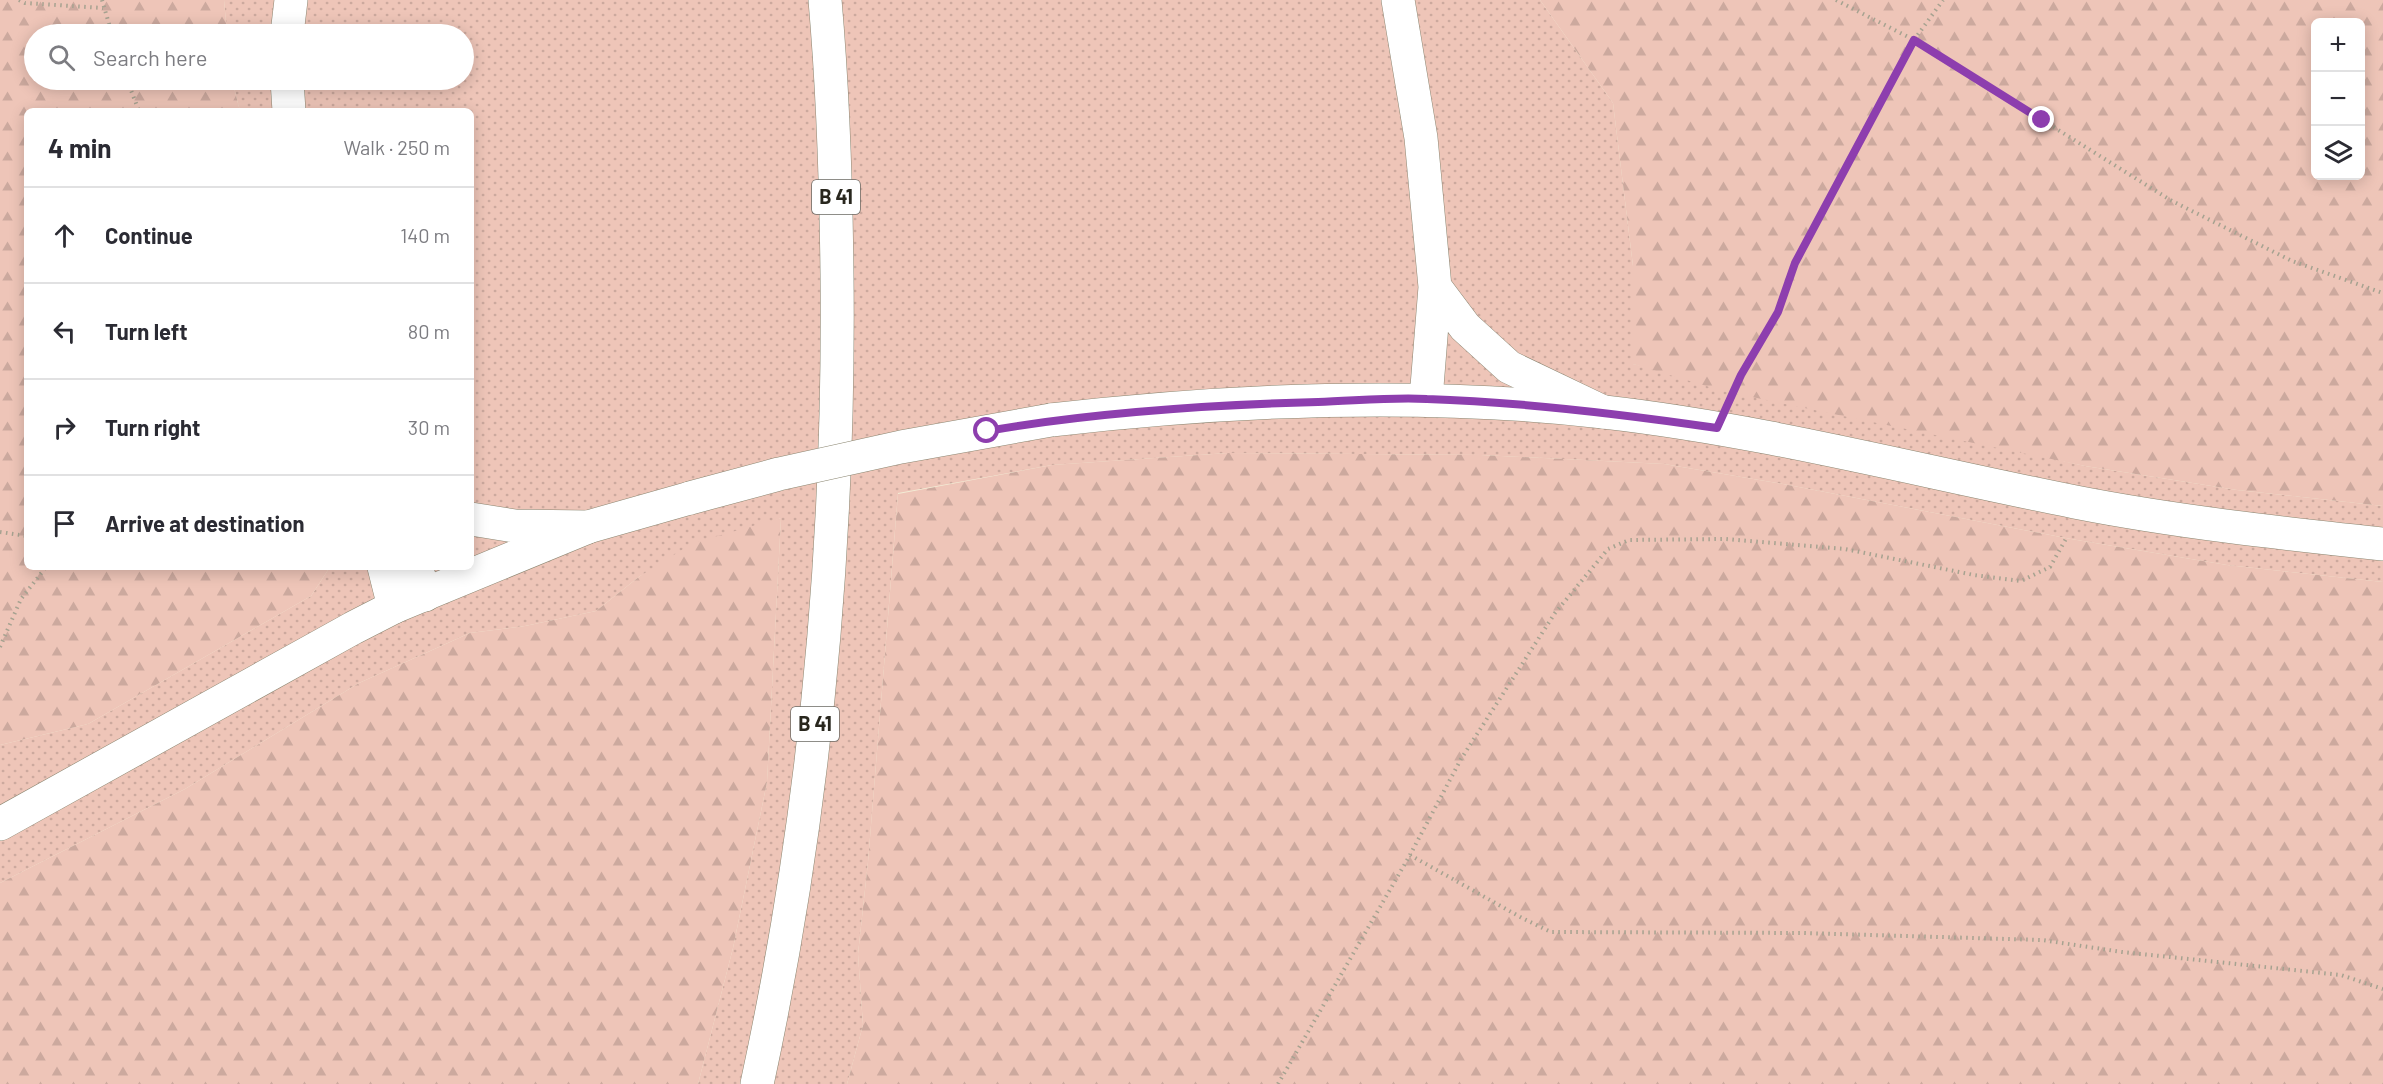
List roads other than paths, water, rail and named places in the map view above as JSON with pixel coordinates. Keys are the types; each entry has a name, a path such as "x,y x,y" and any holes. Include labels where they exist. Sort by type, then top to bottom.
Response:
{"main road":[{"path":"288,24 291,0"},
{"name":"B 41","path":"757,1084 801,843 830,580 838,371 836,177 825,0"},
{"path":"1398,0 1421,138 1435,287 1426,399"},
{"path":"287,90 289,108"},
{"path":"1435,287 1465,327 1509,367 1603,412"},
{"path":"474,564 588,527 779,474 901,447 1052,420 1127,411 1426,399 1603,412 1717,428 2078,502 2232,528 2383,544"},
{"path":"474,519 515,526 588,527"},
{"path":"385,570 394,607"},
{"path":"0,824 352,628 394,607 421,581 455,570"}]}
